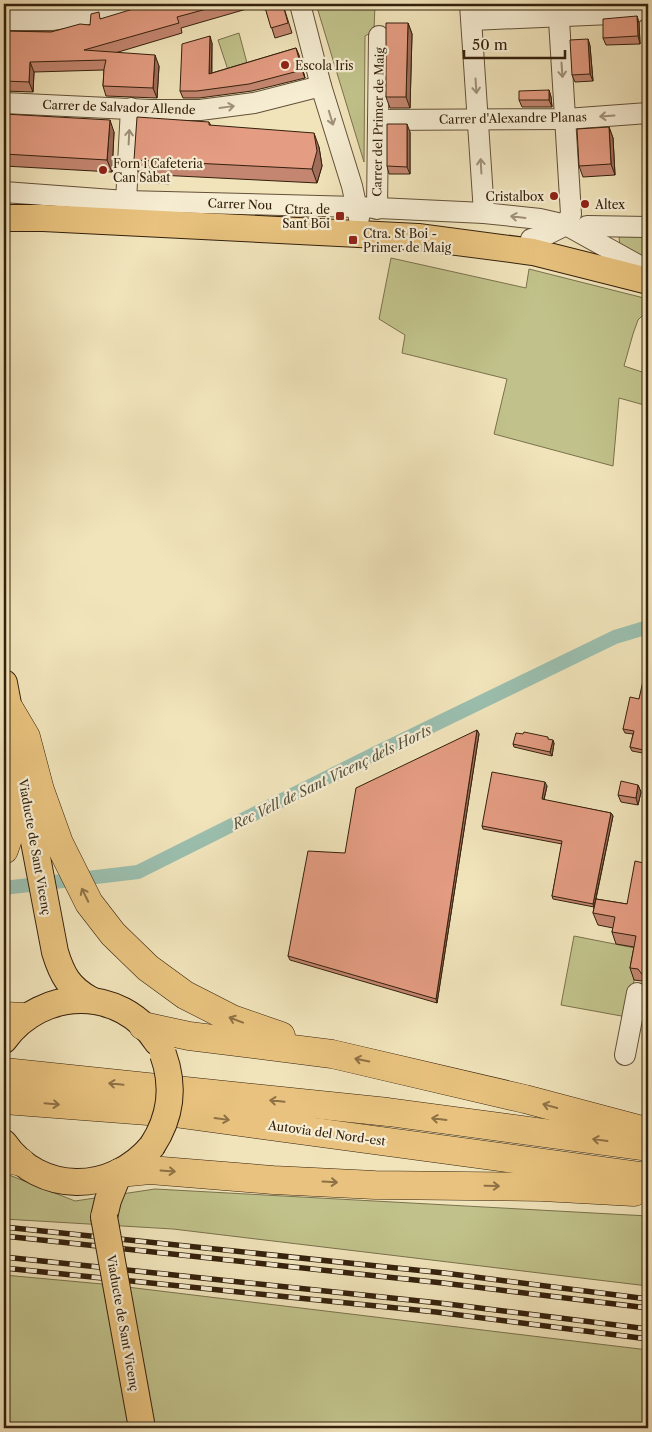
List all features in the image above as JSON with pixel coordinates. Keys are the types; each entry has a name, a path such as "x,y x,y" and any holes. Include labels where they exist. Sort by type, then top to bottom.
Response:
{"highway":[{"path":"10,710 26,737 40,790 47,844 113,934 148,968 186,995 232,1019 332,1054"},
{"path":"4,850 11,830 12,808 6,743 10,710"},
{"path":"143,1026 189,1036 332,1054 516,1097 648,1132"},
{"name":"Autovia del Nord-est","path":"4,1072 388,1112 648,1147"},
{"name":"Autovia del Nord-est","path":"4,1100 174,1113 648,1177"},
{"path":"119,1173 150,1170 273,1180 375,1185 542,1187 615,1190 648,1194"}],"main road":[{"path":"4,206 366,218 418,238 532,245 636,268"},
{"path":"4,218 366,218"},
{"path":"532,245 574,233 636,268"},
{"path":"4,683 10,710"},
{"name":"Viaducte de Sant Vicenç","path":"47,844 47,910 55,952 59,966 71,987 91,1000"},
{"name":"Viaducte de Sant Vicenç","path":"4,1040 23,1014 50,984 55,952"},
{"name":"Viaducte de Sant Vicenç","path":"10,1154 46,1176 73,1182 101,1180 119,1173 135,1163 152,1146 164,1125 170,1102 170,1077 163,1054 154,1038 143,1026 114,1006 91,1000 64,1001 23,1014"},
{"name":"Viaducte de Sant Vicenç","path":"104,1217 108,1200 119,1173"},
{"name":"Viaducte de Sant Vicenç","path":"73,1182 93,1200 104,1217 142,1428"}],"street":[{"path":"4,20 51,20 85,16 126,4"},
{"name":"Carrer del Primer de Maig","path":"300,4 321,86 366,218"},
{"path":"558,11 574,233"},
{"path":"484,213 471,12 558,11 634,13"},
{"name":"Carrer del Primer de Maig","path":"366,218 378,120 379,36"},
{"name":"Carrer de Salvador Allende","path":"4,103 175,110 224,108 254,103 321,86"},
{"path":"126,201 131,108"},
{"name":"Carrer d'Alexandre Planas","path":"378,120 566,119 648,114"},
{"name":"Carrer Nou","path":"4,192 366,218 484,213 540,219 574,233 623,227 648,227"},
{"path":"623,227 615,234 613,244 636,268"},
{"path":"625,1055 637,993"}],"green space":[{"path":"316,4 375,4 374,31 365,36 364,162"},
{"path":"239,33 247,63 228,70 218,40"},
{"path":"645,233 648,238 648,259 630,252 620,245 619,238 621,235"},
{"path":"391,258 526,288 529,269 648,299 644,314 638,320 624,366 648,374 648,406 619,398 613,466 494,434 507,379 402,353 405,335 379,319"},
{"path":"574,936 640,949 627,1017 561,1005"},
{"path":"4,1173 75,1201 155,1189 648,1216 648,1286 173,1229 4,1219"},
{"path":"4,1275 102,1284 648,1350 648,1428 4,1428"}],"shaded area":[{"path":"148,175 170,176 169,184 147,182"}],"building":[{"path":"162,4 225,4 177,17 179,23 84,50 155,55 153,88 103,86 106,60 30,62 29,82 4,81 4,31 51,32 80,24 90,25 91,14 99,12 100,19 143,6 145,9"},
{"path":"264,4 283,5 288,23 271,28"},
{"path":"637,16 638,36 603,38 603,19"},
{"path":"386,23 408,23 406,97 386,97"},
{"name":"Escola Iris","path":"210,36 209,74 296,48 302,70 249,84 197,91 180,91 182,44"},
{"path":"588,39 590,74 572,75 570,40"},
{"path":"549,90 549,100 519,100 519,91"},
{"path":"4,114 110,120 107,160 4,154"},
{"path":"137,117 209,122 209,125 314,133 317,151 312,169 134,160"},
{"path":"387,124 407,124 407,167 387,166"},
{"path":"609,127 611,164 579,166 577,129"},
{"path":"646,667 648,667 648,751 630,747 634,731 623,729 630,697 639,699"},
{"path":"477,730 436,999 288,956 308,851 345,853 356,788"},
{"path":"524,732 548,737 548,739 553,740 550,752 513,744 516,733 523,734"},
{"path":"492,772 545,782 542,799 611,813 593,904 552,896 562,841 482,826"},
{"path":"621,781 638,785 636,798 618,795"},
{"path":"635,861 648,864 648,986 644,985 644,977 638,969 630,968 636,936 612,932 615,917 593,913 596,899 627,904"}],"waterway":[{"name":"Rec Vell de Sant Vicenç dels Horts","path":"4,888 138,872 378,752 615,637 648,627"}],"railway":[{"path":"4,1227 444,1273 648,1299"},
{"path":"4,1236 443,1283 648,1308"},
{"path":"4,1257 439,1303 648,1329"},
{"path":"4,1268 436,1312 648,1339"}],"place":[{"name":"Escola Iris","path":"285,65"},
{"name":"Forn i Cafeteria Can Sàbat","path":"103,170"},
{"name":"Cristalbox","path":"554,196"},
{"name":"Altex","path":"585,204"},
{"name":"Ctra. de Sant Boi","path":"340,216"},
{"name":"Ctra. St Boi - Primer de Maig","path":"353,240"}]}
